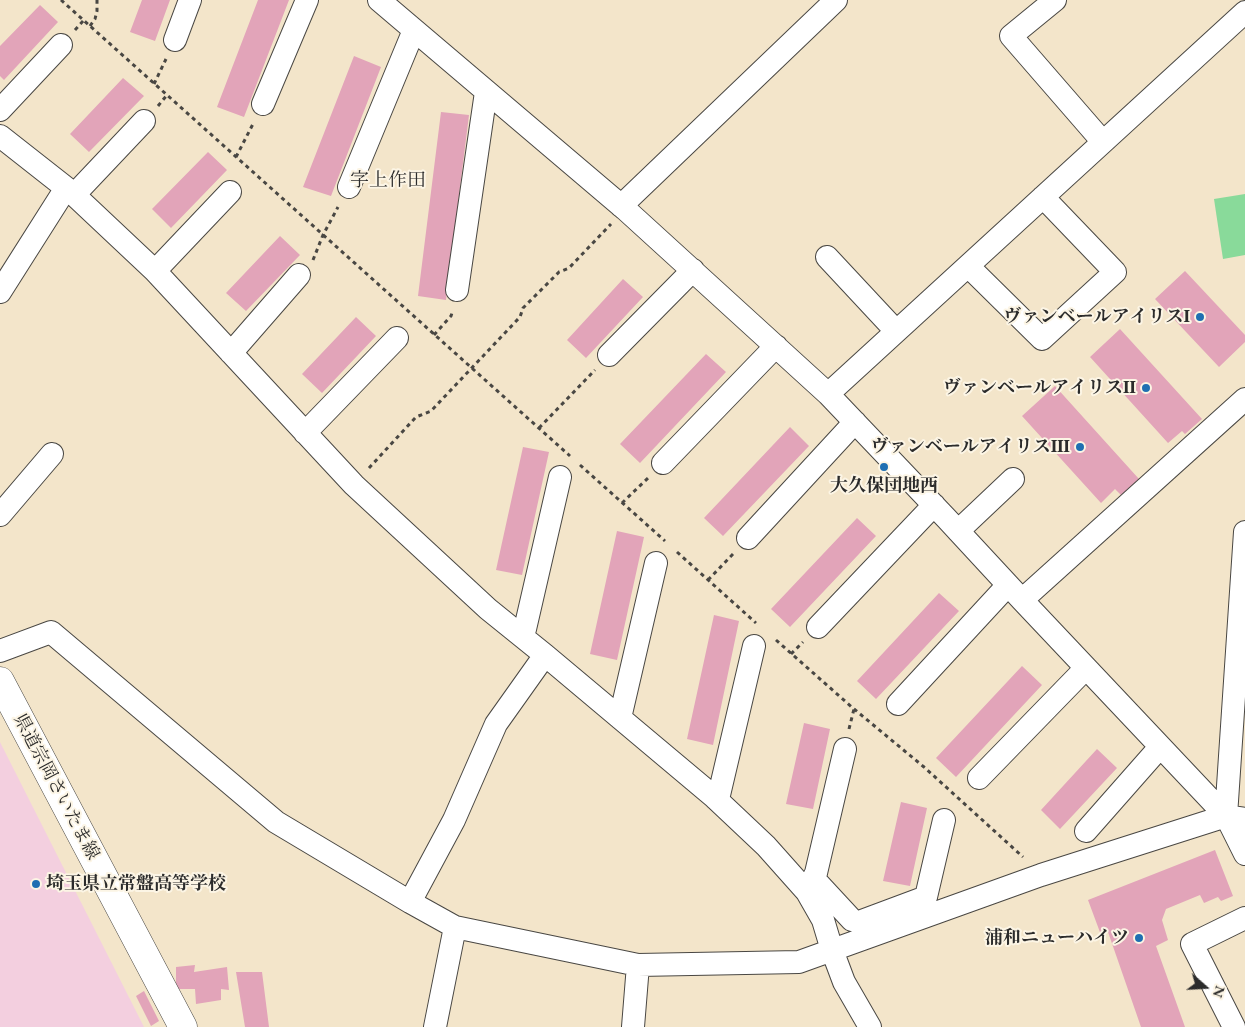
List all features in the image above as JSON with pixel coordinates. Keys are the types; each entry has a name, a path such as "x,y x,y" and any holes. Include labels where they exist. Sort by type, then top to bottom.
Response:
{"main road":[{"name":"県道宗岡さいたま線","path":"0,681 183,1027"}],"street":[{"path":"175,40 190,0"},
{"path":"263,104 307,0"},
{"path":"379,0 623,207 828,394 1160,747 1235,818"},
{"path":"623,207 836,0"},
{"path":"1055,0 1011,36 1103,142"},
{"path":"828,394 1245,10 1237,0"},
{"path":"349,187 414,30"},
{"path":"0,110 61,45"},
{"path":"457,290 486,92"},
{"path":"0,292 70,191 144,121"},
{"path":"0,136 70,191 155,271 354,485 488,609 716,799 766,846 852,920 859,922 926,897 944,820"},
{"path":"155,271 230,192"},
{"path":"968,266 1042,339 1115,272 1043,196"},
{"path":"827,256 896,331"},
{"path":"609,355 693,270"},
{"path":"231,353 299,275"},
{"path":"305,433 397,338"},
{"path":"663,463 776,346"},
{"path":"898,704 1015,592 1245,399"},
{"path":"748,538 855,422"},
{"path":"0,515 52,454"},
{"path":"521,635 525,629 560,477"},
{"path":"958,531 1013,479"},
{"path":"818,627 934,505"},
{"path":"1245,532 1235,818 1245,854"},
{"path":"620,718 656,563"},
{"path":"0,651 51,632 276,822 455,927 638,965 799,962 1041,875 1235,818"},
{"path":"716,799 719,795 762,636"},
{"path":"410,902 454,820 496,724 545,655"},
{"path":"979,778 1086,668"},
{"path":"1086,831 1160,747"},
{"path":"845,749 816,873 810,885 844,982 870,1027"},
{"path":"1234,1027 1192,944 1245,918"},
{"path":"435,1027 455,927"},
{"path":"633,1027 638,965"}],"path":[{"path":"61,0 66,2 90,26 669,545"},
{"path":"90,26 95,19 97,0"},
{"path":"236,157 263,104"},
{"path":"323,235 349,187"},
{"path":"354,485 416,417 431,411 472,369 520,317 523,308 558,272 569,268 623,207"},
{"path":"434,335 451,316 457,290"},
{"path":"539,428 609,355"},
{"path":"622,503 663,463"},
{"path":"708,580 748,538"},
{"path":"675,551 708,580 762,636 924,767 1041,875"},
{"path":"944,820 948,802 957,797"}],"shaded area":[{"name":"埼玉県立常盤高等学校","path":"0,742 144,1027 0,1027"}],"green space":[{"path":"1245,194 1245,255 1223,259 1214,199"}],"building":[{"path":"142,0 170,0 155,41 130,32"},
{"path":"258,0 289,0 244,117 217,107"},
{"path":"40,5 58,22 4,80 0,76 0,46"},
{"path":"354,56 381,67 331,196 303,187"},
{"path":"123,78 144,96 89,152 70,134"},
{"path":"441,112 469,115 446,300 418,296"},
{"path":"208,152 227,170 171,228 152,209"},
{"path":"280,236 300,255 246,311 226,293"},
{"name":"ヴァンベールアイリスⅠ","path":"1185,271 1245,335 1245,342 1219,367 1155,299"},
{"path":"623,279 643,297 586,358 567,340"},
{"path":"356,317 376,336 322,393 302,374"},
{"name":"ヴァンベールアイリスⅡ","path":"1120,329 1202,419 1185,434 1182,431 1168,443 1090,357"},
{"path":"706,354 726,372 640,463 620,444"},
{"name":"ヴァンベールアイリスⅢ","path":"1055,386 1139,479 1121,495 1115,489 1101,503 1022,416"},
{"path":"790,427 809,446 723,536 704,518"},
{"path":"523,447 549,452 522,575 496,570"},
{"path":"857,518 876,536 790,627 771,609"},
{"path":"617,531 644,537 617,660 590,654"},
{"path":"939,593 959,611 876,699 857,681"},
{"path":"714,615 739,621 713,745 687,739"},
{"path":"1022,666 1042,685 956,777 936,758"},
{"path":"804,723 830,729 813,809 786,804"},
{"path":"1097,749 1117,768 1060,829 1041,810"},
{"path":"901,802 927,808 910,886 883,881"},
{"name":"浦和ニューハイツ","path":"1215,850 1233,896 1221,901 1218,897 1204,903 1200,895 1166,909 1162,920 1168,940 1156,946 1185,1027 1141,1027 1108,932 1101,935 1088,900"},
{"path":"195,965 194,972 227,967 229,990 221,989 221,1000 196,1004 195,989 176,989 176,967"},
{"path":"236,972 262,972 269,1027 245,1027"},
{"path":"144,991 159,1021 151,1026 136,996"}],"place":[{"name":"ヴァンベールアイリスⅠ","path":"1200,317"},
{"name":"ヴァンベールアイリスⅡ","path":"1146,388"},
{"name":"ヴァンベールアイリスⅢ","path":"1080,447"},
{"name":"大久保団地西","path":"884,467"},
{"name":"埼玉県立常盤高等学校","path":"36,884"},
{"name":"浦和ニューハイツ","path":"1139,938"}],"district":[{"name":"字上作田","path":"388,181"}]}
